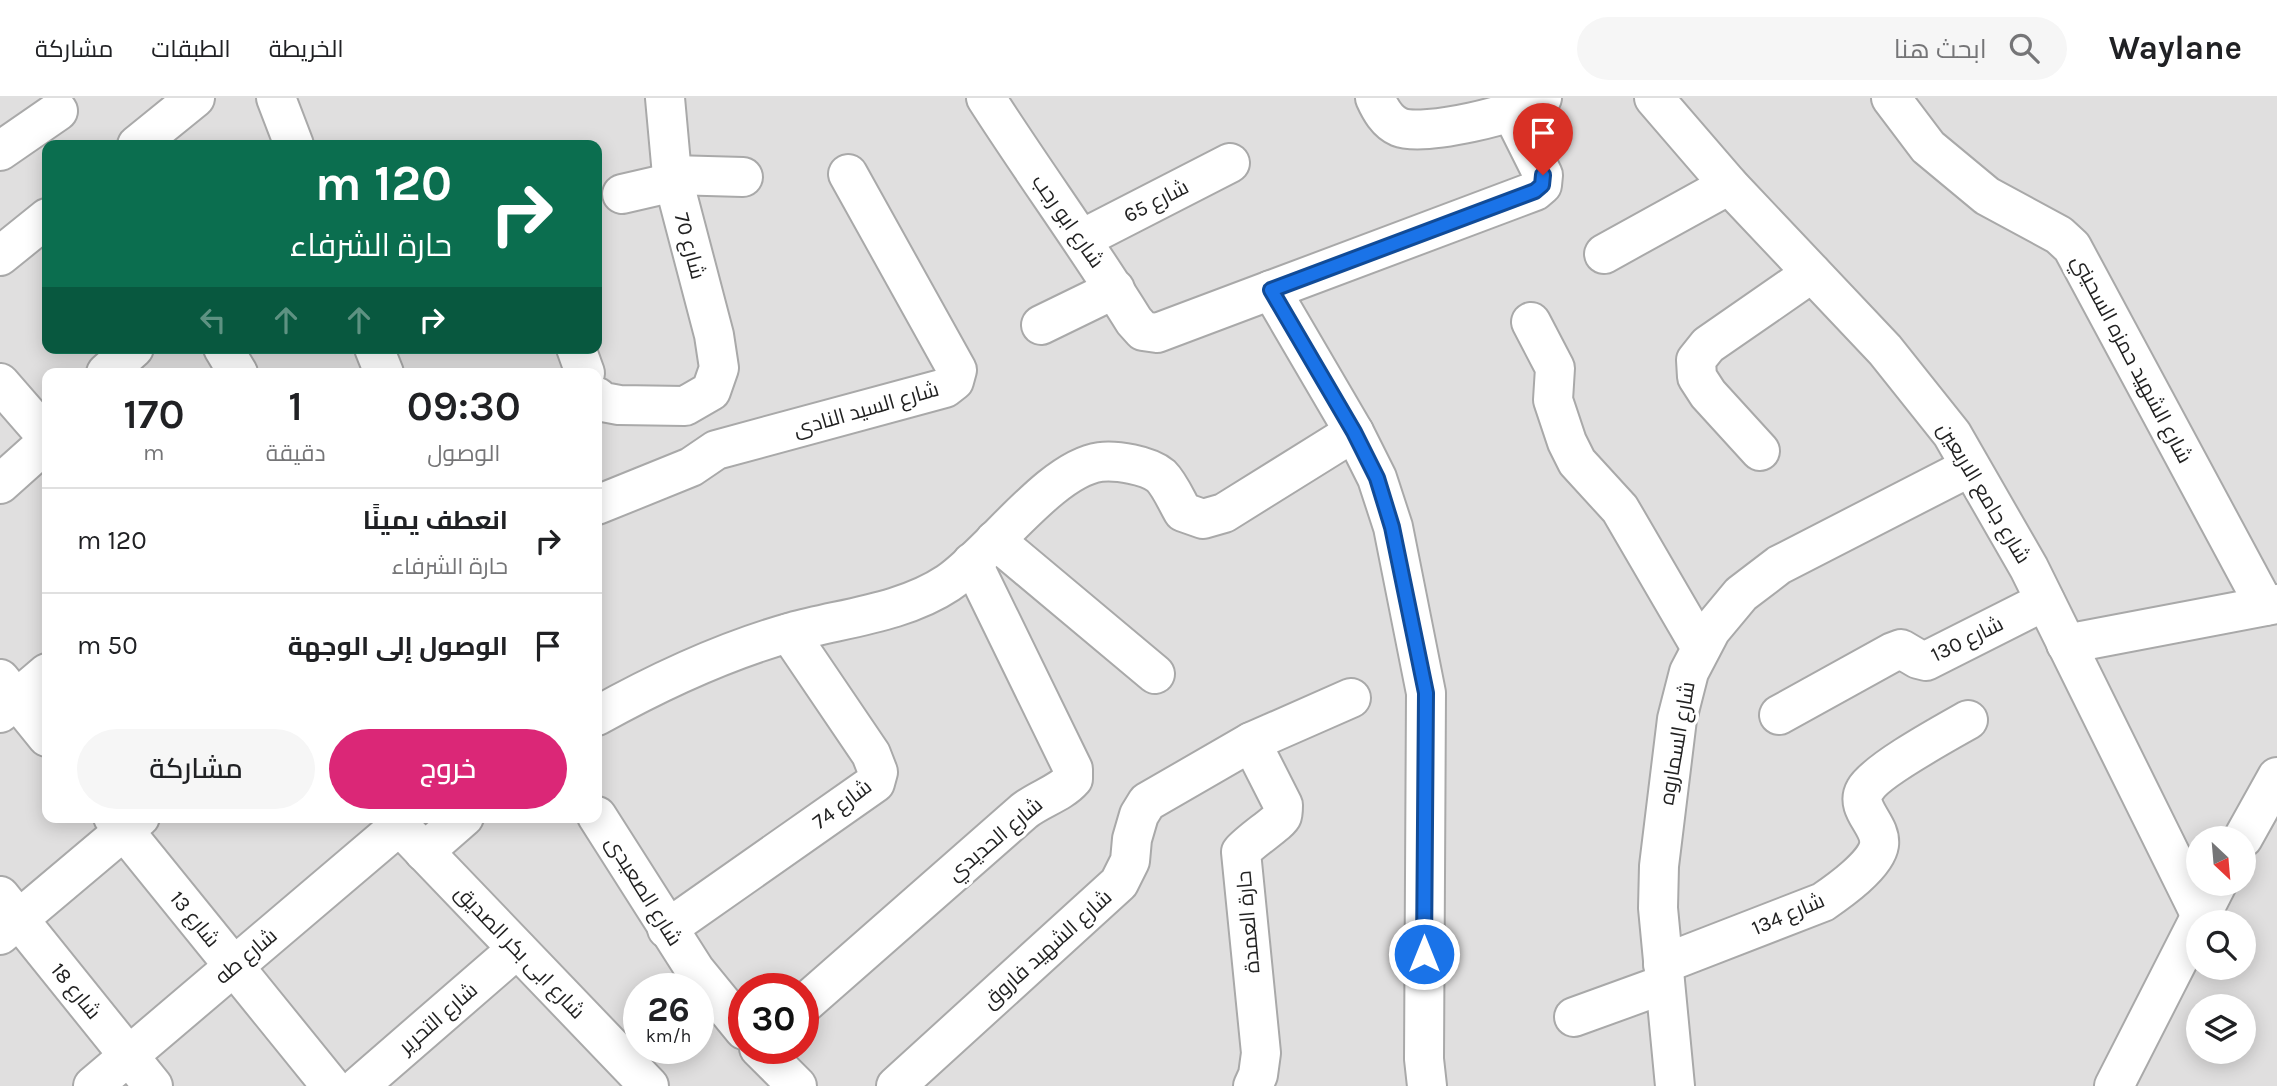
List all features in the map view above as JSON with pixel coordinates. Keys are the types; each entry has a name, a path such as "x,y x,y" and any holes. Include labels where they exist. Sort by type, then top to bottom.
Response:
{"street":[{"path":"143,140 195,98"},
{"path":"276,98 292,140"},
{"name":"شارع 70","path":"665,98 673,179 714,335 719,368 698,399"},
{"name":"شارع ابو رجب","path":"986,98 1143,331 1157,333 1271,290"},
{"path":"1375,98 1395,125 1404,128 1450,126 1494,117 1527,105 1543,175 1539,188 1271,290 1354,432 1377,478 1392,527 1426,693 1424,1059 1427,1086"},
{"name":"شارع جامع الاربعين","path":"1654,98 1729,185 1885,350 1952,434 2029,568 2066,644 2209,899"},
{"name":"شارع الشهيد حمزه السحيني","path":"1891,98 1928,147 1987,196 2059,235 2072,247 2271,605"},
{"path":"0,151 58,111"},
{"name":"شارع 65","path":"1082,239 1230,163"},
{"name":"شارع السيد النادى","path":"602,503 691,467 716,450 945,388 954,381 957,370 848,173"},
{"path":"622,194 673,179 743,177"},
{"path":"1604,254 1729,185"},
{"path":"0,256 42,222"},
{"path":"1760,452 1696,377 1696,360 1708,345 1812,273"},
{"path":"1041,325 1115,289"},
{"path":"1531,322 1555,368 1553,400 1577,463 1620,509 1702,648"},
{"path":"112,368 127,354"},
{"path":"0,383 42,430"},
{"path":"602,401 619,405 698,399 702,458"},
{"path":"602,713 632,696 709,662 789,633 911,601 947,583 1070,472 1100,462 1131,463 1161,476 1183,512 1203,519 1224,513 1354,432"},
{"path":"0,484 42,436"},
{"name":"شارع السماروه","path":"1675,1086 1658,908 1658,866 1677,719 1689,673 1711,630 1741,594 1779,565 1970,467"},
{"path":"984,551 1155,674"},
{"name":"شارع الحديدي","path":"819,991 1024,811 1036,801 1068,785 1073,779 1073,769 984,551"},
{"name":"شارع 130","path":"1779,715 1893,652 1901,649 1926,661 2045,601"},
{"path":"2066,644 2271,605"},
{"name":"شارع 74","path":"667,929 875,783 878,772 871,754 789,633"},
{"path":"42,676 5,697 42,732"},
{"name":"شارع الشهيد فاروق","path":"896,1086 1119,883 1130,861 1132,839 1146,802 1251,742 1351,698"},
{"name":"شارع 134","path":"1664,974 1823,902 1842,888 1872,860 1879,846 1878,830 1863,805 1863,792 1871,782 1933,739 1968,720"},
{"name":"حارة العمدة","path":"1251,742 1283,804 1283,816 1278,822 1260,833 1241,852 1261,1053 1258,1075 1253,1086"},
{"path":"2250,826 2277,777"},
{"path":"6,917 125,823"},
{"name":"شارع 13","path":"127,823 234,966 331,1086"},
{"name":"شارع طه","path":"93,1086 234,966 404,832 440,823"},
{"name":"شارع الصعيدى","path":"601,823 667,929 695,970 728,1010"},
{"name":"شارع ابى بكر الصديق","path":"404,832 517,949 633,1081"},
{"path":"2114,1086 2209,899"},
{"name":"شارع 18","path":"6,917 153,1086"},
{"name":"شارع التحرير","path":"359,1086 517,949"},
{"path":"1574,1017 1664,974"},
{"path":"775,1064 797,1086"}],"shaded area":[{"path":"0,98 2277,98 2277,1086 0,1086"}],"route":[{"path":"1424,954 1426,693 1392,527 1377,478 1354,432 1271,290 1535,191 1542,185 1543,175"}]}
